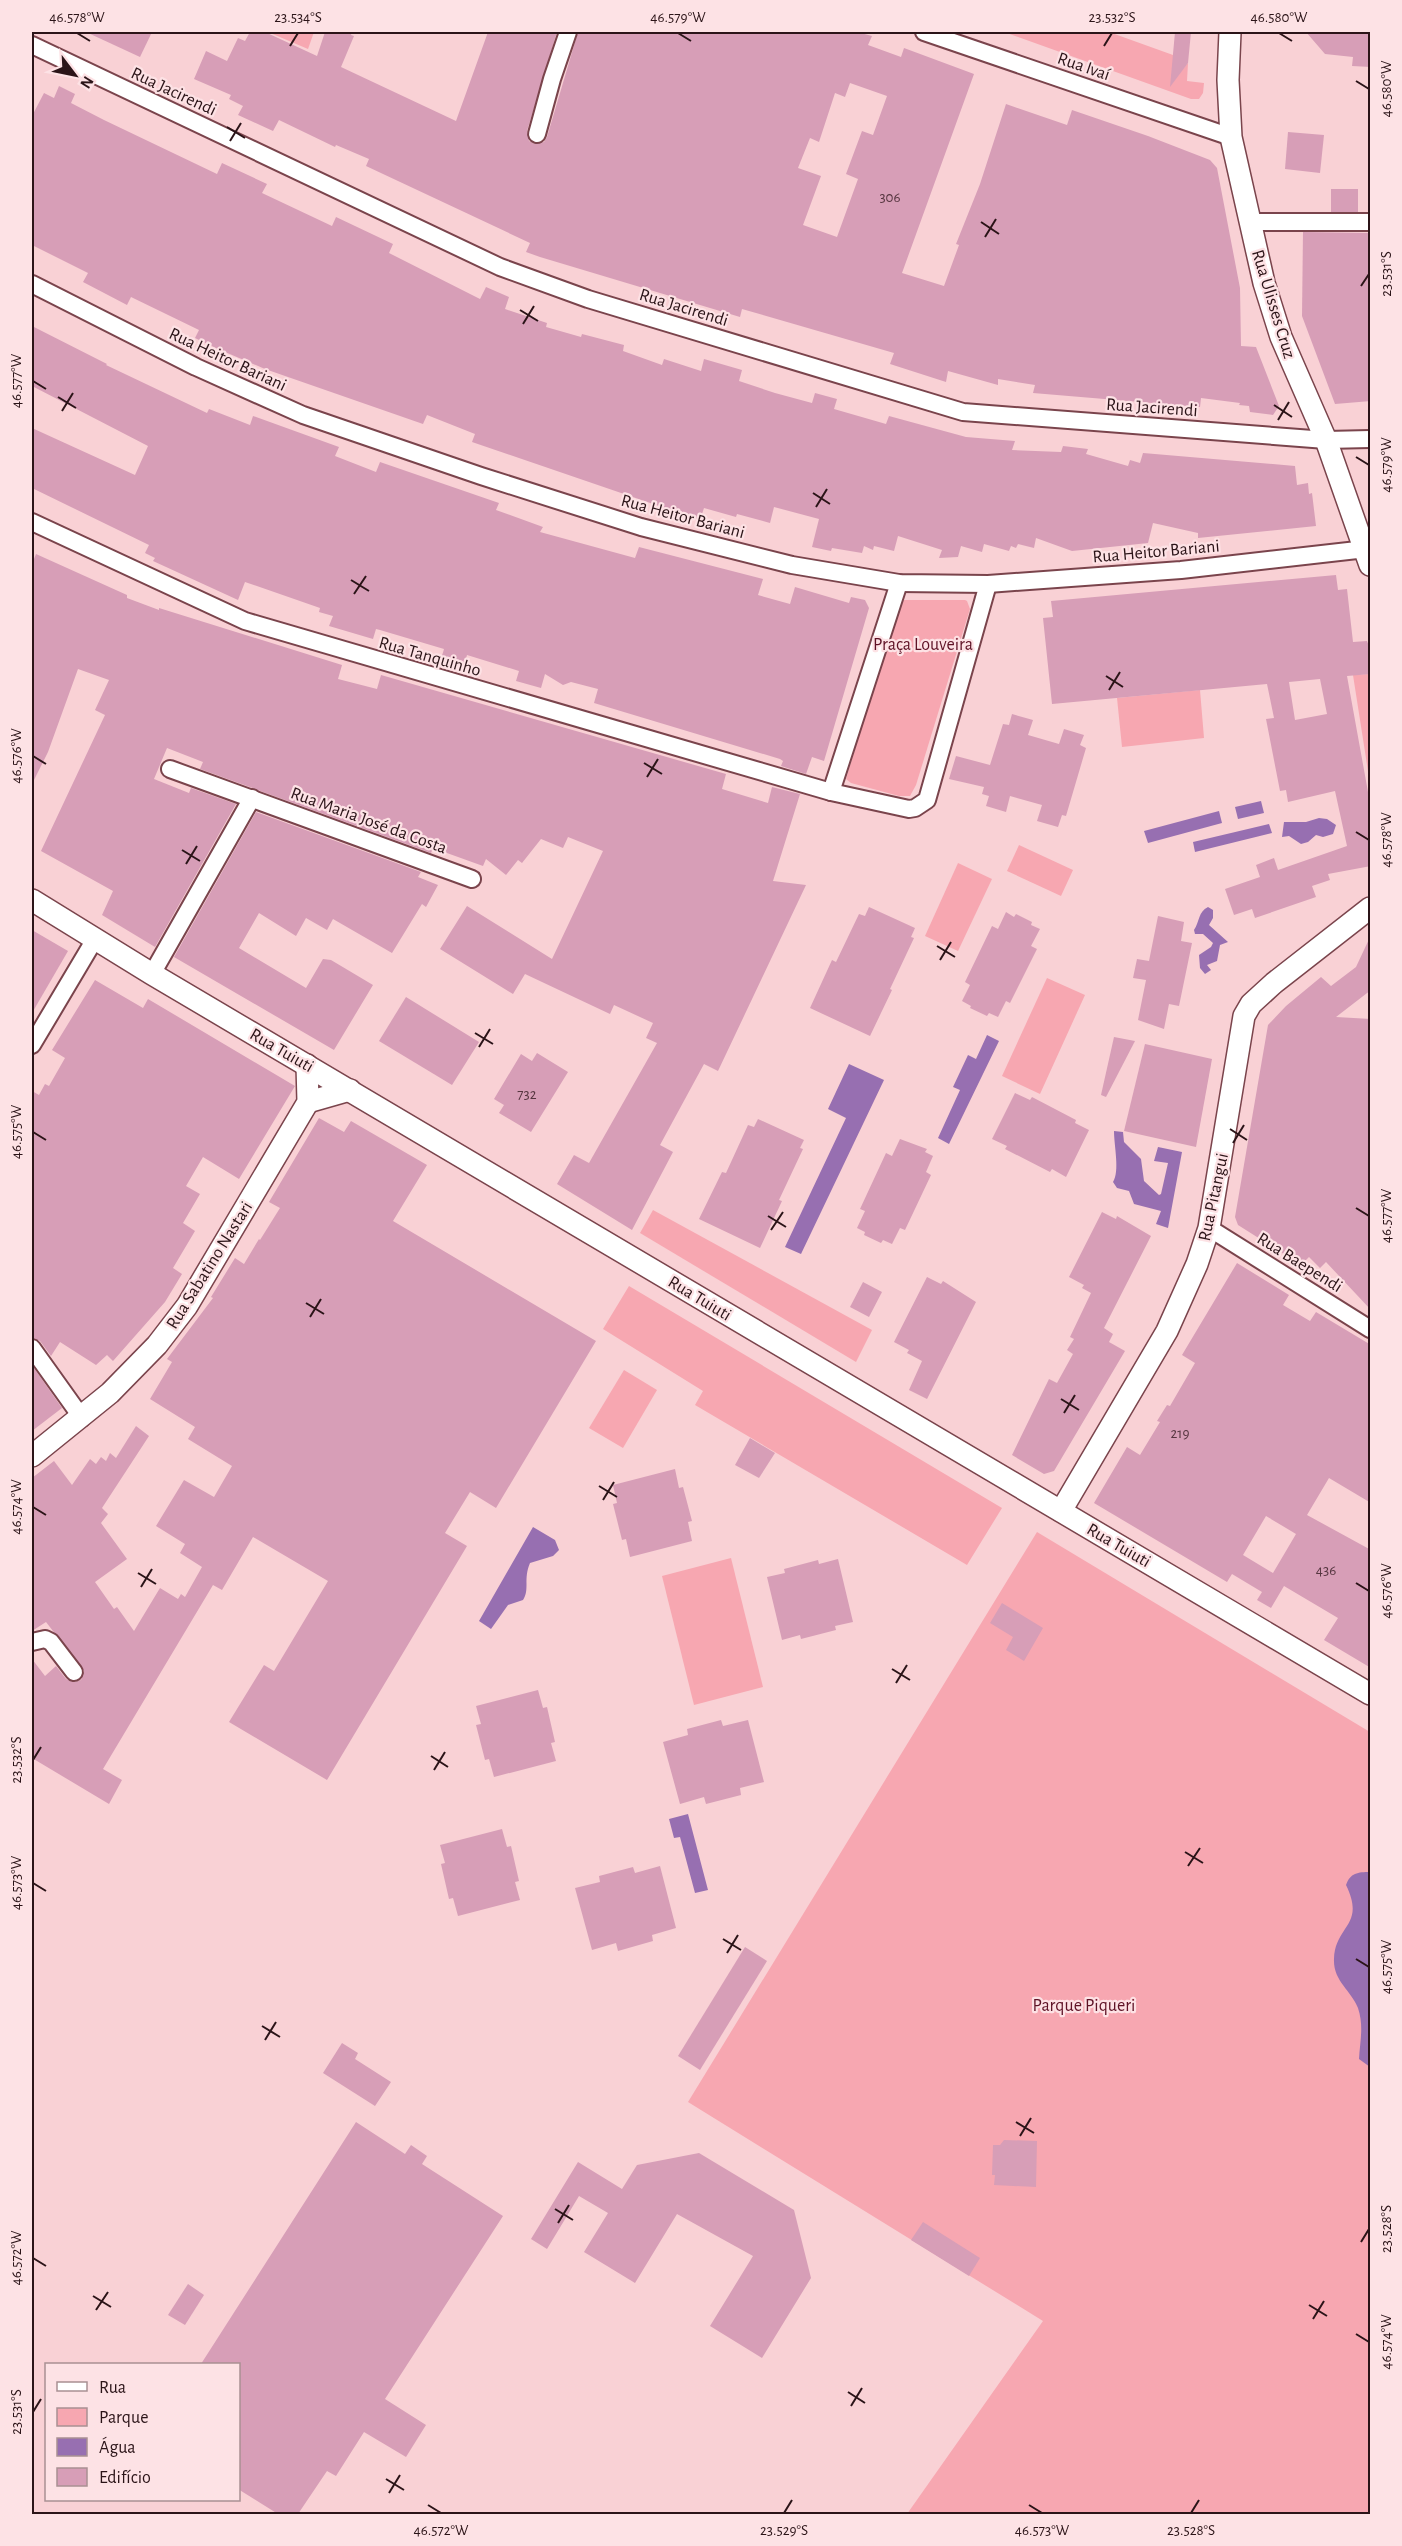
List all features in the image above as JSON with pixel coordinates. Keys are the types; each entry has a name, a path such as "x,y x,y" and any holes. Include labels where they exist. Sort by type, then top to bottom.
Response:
{"street":[{"path":"537,134 555,68 568,32"},
{"name":"Rua Ivaí","path":"924,32 1231,137"},
{"name":"Rua Ulisses Cruz","path":"1230,32 1228,80 1231,137 1264,282 1281,337 1326,440 1368,557"},
{"name":"Rua Jacirendi","path":"32,45 500,267 588,299 963,412 1326,440 1371,439"},
{"path":"1251,222 1371,222"},
{"name":"Rua Heitor Bariani","path":"32,284 196,367 314,419 641,527 792,565 899,583 988,584 1368,557"},
{"name":"Rua Tanquinho","path":"32,522 245,621 831,792"},
{"path":"899,583 831,792 909,809 927,800 988,584"},
{"name":"Rua Maria José da Costa","path":"170,769 472,879"},
{"path":"152,974 252,798"},
{"name":"Rua Tuiuti","path":"32,900 152,974 1371,1694"},
{"name":"Rua Pitangui","path":"1061,1511 1167,1331 1197,1264 1209,1228 1244,1016 1251,1004 1274,983 1371,908"},
{"path":"32,1045 95,939"},
{"path":"307,1065 308,1102 350,1090"},
{"name":"Rua Sabatino Nastari","path":"32,1456 82,1418 134,1371 157,1345 187,1306 308,1102"},
{"name":"Rua Baependi","path":"1209,1228 1371,1329"},
{"path":"32,1348 82,1418"},
{"path":"32,1642 45,1639 51,1642 74,1672"}],"green space":[{"path":"268,32 314,32 308,49"},
{"path":"1004,32 1109,32 1173,55 1181,71 1188,63 1187,81 1204,83 1203,93 1199,99 1191,99"},
{"name":"Praça Louveira","path":"904,600 965,600 970,609 916,785 910,796 899,796 851,783 846,779 896,613"},
{"path":"1370,674 1370,784 1353,675"},
{"path":"1200,690 1204,738 1122,747 1117,698"},
{"path":"1019,845 1073,870 1061,896 1007,871"},
{"path":"958,863 992,879 958,951 925,936"},
{"path":"1047,978 1085,995 1040,1094 1002,1076"},
{"path":"653,1210 872,1330 856,1362 640,1233"},
{"path":"629,1286 1002,1508 967,1565 695,1405 703,1391 603,1329"},
{"path":"624,1370 657,1390 623,1448 589,1428"},
{"name":"Parque Piqueri","path":"1037,1532 1370,1732 1370,2514 907,2514 1043,2321 688,2102"},
{"path":"731,1558 763,1687 694,1705 662,1576"}],"water":[{"path":"1261,801 1264,813 1238,819 1235,807"},
{"path":"1219,811 1222,823 1148,843 1144,831"},
{"path":"1319,818 1327,819 1336,825 1333,834 1323,837 1316,835 1308,842 1301,844 1289,836 1282,837 1284,822 1306,822"},
{"path":"1269,824 1272,833 1195,852 1193,842"},
{"path":"1208,907 1213,910 1213,918 1209,925 1228,942 1220,945 1217,961 1207,965 1211,970 1205,974 1200,968 1199,955 1213,943 1203,934 1195,934 1194,930 1201,914"},
{"path":"987,1035 999,1041 949,1144 938,1138 960,1090 953,1087 968,1055 976,1059"},
{"path":"849,1064 884,1080 801,1254 785,1247 846,1118 828,1109"},
{"path":"1114,1131 1123,1132 1124,1142 1141,1159 1144,1181 1159,1195 1168,1163 1154,1161 1158,1147 1182,1152 1168,1228 1156,1224 1161,1211 1134,1204 1129,1191 1117,1188 1113,1182 1116,1165"},
{"path":"533,1527 555,1540 559,1550 553,1556 530,1563 523,1600 508,1605 491,1629 479,1621"},
{"path":"688,1814 708,1890 695,1893 680,1837 674,1838 669,1819"},
{"path":"1370,1872 1370,2067 1359,2059 1360,2015 1355,2002 1336,1973 1334,1959 1339,1939 1348,1925 1353,1909 1346,1885 1355,1874"}],"building":[{"path":"86,32 152,32 140,57"},
{"path":"250,32 265,32 317,56 325,32 352,32 351,35 354,36 341,67 456,121 488,32 557,32 527,131 529,141 535,144 544,142 547,137 578,32 857,32 872,36 868,45 901,57 904,48 974,74 902,273 944,286 959,245 956,244 980,184 1006,104 1067,125 1072,110 1148,136 1210,160 1217,168 1240,288 1241,346 1256,347 1279,406 1273,415 1250,412 1249,406 1239,405 1240,403 1201,398 1200,407 1033,393 1035,385 998,379 998,385 948,371 946,382 890,364 894,353 742,309 740,317 540,257 526,252 530,243 366,166 369,159 336,145 335,147 279,120 273,131 238,115 243,106 229,99 231,95 194,79 206,51 227,61 238,38 245,41","holes":["850,83 887,96 873,135 862,131 846,174 858,179 837,237 803,225 821,176 798,168 810,138 819,142 835,93 845,97"]},
{"path":"1175,32 1191,32 1188,63 1170,87"},
{"path":"1306,32 1371,32 1371,67 1352,66 1353,57 1325,54"},
{"path":"59,86 75,94 71,103 104,120 217,174 222,163 267,184 262,193 332,226 336,217 393,244 389,253 480,299 486,287 509,297 505,309 547,323 546,327 581,337 582,334 624,345 623,351 662,365 664,359 701,371 704,359 742,370 739,381 812,403 815,393 837,399 834,409 886,424 889,416 966,437 1015,441 1012,450 1061,452 1063,446 1088,449 1086,454 1128,466 1130,460 1140,463 1143,453 1295,466 1297,485 1308,483 1309,494 1312,493 1316,526 1198,538 1198,533 1153,523 1148,543 1072,551 1036,538 1034,548 1018,544 1016,548 1011,546 1009,551 984,544 982,552 961,546 958,557 939,558 942,550 898,536 894,551 874,546 873,550 864,546 862,553 832,548 831,551 812,547 819,519 774,507 770,523 704,508 700,520 472,442 475,434 427,415 423,424 265,369 218,349 195,338 199,330 131,297 127,305 83,282 88,273 32,245 32,116 44,93 54,98"},
{"path":"1288,132 1324,135 1320,173 1285,169"},
{"path":"1331,189 1358,189 1358,212 1331,212"},
{"path":"1303,232 1371,233 1371,401 1335,404 1302,316"},
{"path":"32,326 106,365 207,413 209,409 250,425 253,416 339,447 335,456 376,472 380,462 499,503 496,510 543,527 540,532 635,558 639,547 763,579 758,595 790,604 795,587 849,603 851,597 865,600 869,608 824,761 812,757 806,774 781,766 783,761 780,759 594,703 598,689 571,682 563,685 545,674 541,688 516,681 519,671 467,655 464,666 441,659 444,649 376,629 373,639 329,626 333,616 319,612 320,608 245,582 238,600 153,561 155,558 145,553 149,545 32,488 32,428 135,475 148,446 32,386"},
{"path":"36,554 127,595 127,598 159,610 159,608 342,665 338,679 377,689 381,675 726,774 722,789 768,803 772,787 800,794 773,881 806,885 718,1071 704,1064 660,1145 673,1152 632,1230 557,1184 574,1155 589,1163 657,1043 646,1038 653,1023 614,1005 610,1014 525,974 513,994 440,949 467,906 552,959 603,851 568,837 563,848 541,839 522,863 518,860 506,875 486,859 483,866 433,848 431,853 200,769 203,762 167,748 154,779 189,793 191,788 236,804 155,947 102,915 113,891 41,851 105,715 95,710 109,680 78,669 48,752 32,784 32,564"},
{"path":"1336,575 1338,590 1347,589 1353,642 1367,641 1371,651 1371,674 1347,676 1368,792 1371,792 1371,866 1328,874 1330,880 1312,886 1316,897 1255,918 1252,909 1234,915 1225,889 1260,877 1256,865 1274,858 1278,870 1347,846 1335,791 1288,802 1286,790 1280,791 1266,719 1274,718 1267,684 1052,704 1043,618 1053,617 1051,601","holes":["1320,679 1327,714 1295,720 1289,682"]},
{"path":"1012,714 1033,720 1028,735 1059,744 1064,729 1084,735 1080,745 1086,748 1066,816 1062,815 1058,827 1037,821 1042,805 1010,796 1006,812 986,806 989,796 982,794 984,787 949,779 956,756 990,765 1003,724 1009,725"},
{"path":"256,812 421,872 418,877 438,885 426,907 422,904 392,953 333,919 327,930 306,918 296,936 259,913 239,948 306,988 323,959 331,960 373,985 334,1050 174,957"},
{"path":"869,907 915,928 911,937 914,938 870,1036 810,1008 832,960 836,962 859,914 865,916"},
{"path":"1006,912 1032,922 1031,925 1040,929 1031,946 1037,949 1010,1003 1006,1001 998,1017 989,1013 987,1016 970,1008 971,1006 962,1001 970,985 965,982 992,926 998,929"},
{"path":"1158,916 1184,922 1181,941 1192,943 1179,1006 1169,1004 1164,1029 1138,1020 1146,980 1133,978 1137,959 1149,961"},
{"path":"32,930 68,951 32,1013"},
{"path":"1371,935 1371,990 1336,1017 1371,1019 1371,1310 1326,1262 1320,1268 1309,1257 1301,1265 1238,1225 1235,1217 1268,1025 1286,1006 1321,977 1331,986 1356,967"},
{"path":"95,980 143,1008 148,999 295,1086 239,1179 203,1157 186,1186 200,1194 183,1223 195,1231 173,1268 182,1274 165,1302 113,1361 107,1355 96,1365 60,1342 51,1356 40,1341 32,1338 32,1091 39,1095 45,1084 49,1086 65,1058 52,1050"},
{"path":"406,997 479,1042 452,1085 379,1041"},
{"path":"1114,1037 1135,1041 1106,1097 1101,1095"},
{"path":"1145,1044 1212,1059 1196,1147 1124,1131"},
{"path":"537,1053 568,1072 531,1132 499,1113 504,1105 494,1099 521,1054 532,1061"},
{"path":"1015,1093 1030,1100 1032,1097 1076,1120 1075,1123 1089,1130 1066,1177 1052,1169 1050,1172 1005,1149 1007,1146 992,1139"},
{"path":"319,1118 344,1132 351,1121 427,1165 393,1221 596,1341 496,1508 470,1492 445,1533 467,1546 327,1780 229,1722 264,1665 274,1671 328,1581 253,1537 222,1590 213,1585 103,1769 122,1780 109,1804 32,1758 32,1659 45,1676 56,1666 66,1679 75,1682 81,1680 84,1671 46,1622 32,1631 32,1478 54,1461 72,1485 90,1459 96,1464 101,1457 106,1461 110,1453 116,1458 136,1426 149,1436 102,1508 108,1514 101,1523 127,1559 95,1582 114,1609 117,1607 134,1631 160,1588 178,1599 181,1594 185,1597 202,1567 180,1553 185,1544 156,1526 184,1480 214,1497 232,1466 188,1439 195,1427 150,1399 172,1362 167,1359 213,1298 211,1297 235,1258 244,1264 280,1208 269,1202"},
{"path":"758,1119 804,1140 800,1148 803,1149 779,1200 782,1201 760,1248 699,1219 722,1172 726,1173 748,1125 754,1127"},
{"path":"900,1139 927,1149 925,1152 933,1156 926,1172 931,1175 905,1230 900,1228 892,1244 883,1240 881,1243 864,1235 865,1232 857,1228 865,1211 860,1209 886,1153 892,1156"},
{"path":"1102,1212 1116,1219 1117,1216 1151,1236 1104,1328 1113,1334 1109,1342 1125,1351 1054,1471 1044,1474 1012,1455 1049,1379 1057,1383 1073,1354 1067,1350 1074,1339 1070,1337 1091,1293 1082,1288 1084,1285 1069,1277"},
{"path":"1237,1263 1289,1295 1283,1305 1310,1321 1316,1312 1371,1345 1371,1503 1329,1478 1307,1515 1371,1550 1371,1668 1324,1640 1338,1618 1284,1586 1271,1608 1257,1600 1262,1592 1232,1574 1227,1582 1094,1503 1127,1447 1140,1455 1160,1422 1157,1421 1167,1405 1170,1406 1195,1363 1182,1355","holes":["1266,1516 1296,1534 1273,1573 1243,1555"]},
{"path":"927,1277 941,1284 943,1281 976,1302 927,1399 909,1390 922,1361 907,1353 909,1350 894,1342"},
{"path":"863,1282 882,1292 869,1317 850,1307"},
{"path":"32,1365 62,1408 32,1431"},
{"path":"750,1438 775,1453 759,1478 735,1465"},
{"path":"675,1469 679,1488 683,1487 692,1521 688,1522 692,1541 630,1557 626,1539 622,1540 613,1504 617,1503 613,1485"},
{"path":"838,1559 853,1622 835,1626 836,1630 801,1639 800,1635 782,1640 767,1577 785,1573 784,1569 818,1560 819,1564"},
{"path":"1002,1603 1043,1628 1024,1661 1006,1650 1013,1637 990,1623"},
{"path":"538,1690 543,1708 547,1707 555,1742 551,1743 556,1761 494,1777 489,1759 485,1760 476,1725 481,1724 476,1706"},
{"path":"721,1720 723,1726 748,1720 764,1782 740,1788 741,1795 706,1804 704,1797 680,1804 663,1742 688,1735 687,1729"},
{"path":"502,1829 507,1847 511,1846 519,1881 515,1882 520,1900 458,1916 453,1898 449,1899 441,1864 445,1863 440,1845"},
{"path":"660,1866 676,1928 652,1935 653,1941 618,1951 616,1943 592,1950 575,1888 600,1882 599,1876 633,1867 635,1873"},
{"path":"745,1947 767,1961 700,2070 678,2056"},
{"path":"342,2043 358,2053 355,2059 391,2082 375,2106 323,2073"},
{"path":"356,2122 405,2154 411,2145 427,2156 422,2164 503,2216 385,2399 426,2425 406,2457 364,2432 336,2476 327,2471 298,2514 278,2514 240,2490 240,2363 202,2363"},
{"path":"1004,2140 1037,2141 1036,2187 994,2185 993,2145 1000,2145"},
{"path":"699,2153 794,2210 811,2278 762,2358 710,2326 753,2256 677,2214 635,2283 584,2252 608,2213 579,2196 547,2249 531,2239 578,2162 622,2189 637,2165"},
{"path":"923,2222 980,2258 969,2276 911,2240"},
{"path":"188,2284 204,2295 185,2325 168,2315"}]}
